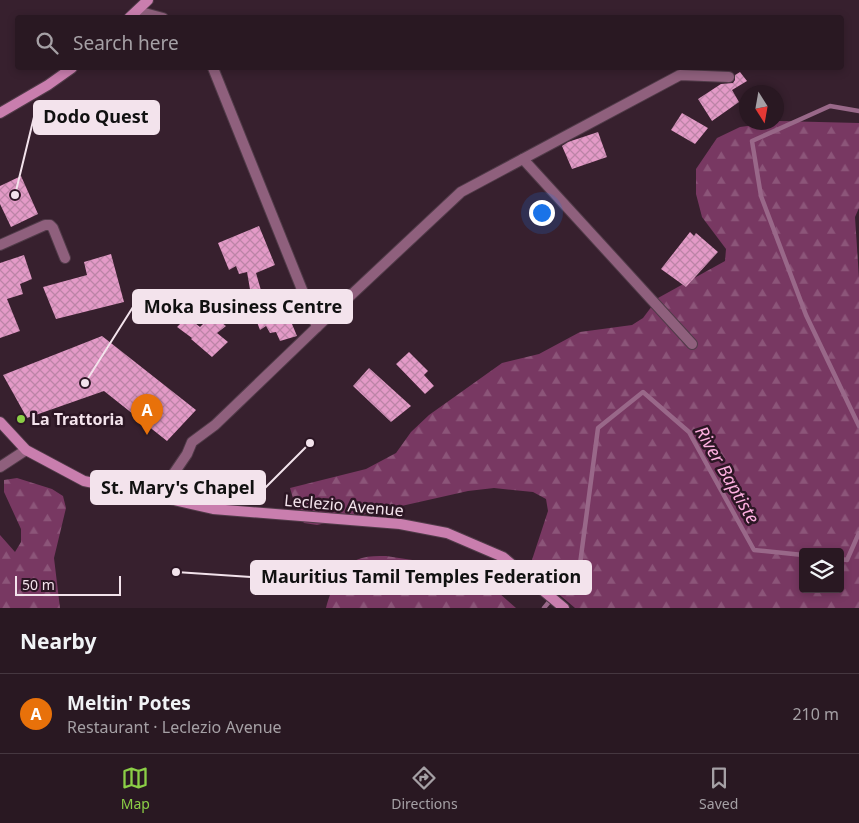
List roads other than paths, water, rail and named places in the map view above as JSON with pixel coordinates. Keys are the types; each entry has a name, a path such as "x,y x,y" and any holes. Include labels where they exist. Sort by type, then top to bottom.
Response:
{"main road":[{"path":"133,14 148,0"},
{"path":"0,113 48,85 69,70"},
{"name":"Leclezio Avenue","path":"0,422 26,450 84,481 213,509 400,524 447,532 502,557 564,608"}],"street":[{"path":"214,70 317,327"},
{"path":"152,495 172,476 187,454 192,442 215,425 461,192 680,75 729,77"},
{"path":"523,159 692,344"},
{"path":"0,245 45,225 50,225 65,258"},
{"path":"0,467 26,450"}],"waterway":[{"name":"River Baptiste","path":"859,111 830,106 752,141 761,196 806,315 859,426"},
{"name":"River Baptiste","path":"544,608 580,564 598,428 643,392 689,432 754,550 799,555"},
{"name":"River Baptiste","path":"844,560 847,560 859,533"}],"place":[{"name":"Dodo Quest","path":"15,195"},
{"name":"Moka Business Centre","path":"85,383"},
{"name":"La Trattoria","path":"21,419"},
{"name":"Meltin' Potes","path":"147,435"},
{"name":"St. Mary's Chapel","path":"310,443"},
{"name":"Mauritius Tamil Temples Federation","path":"176,572"}]}
